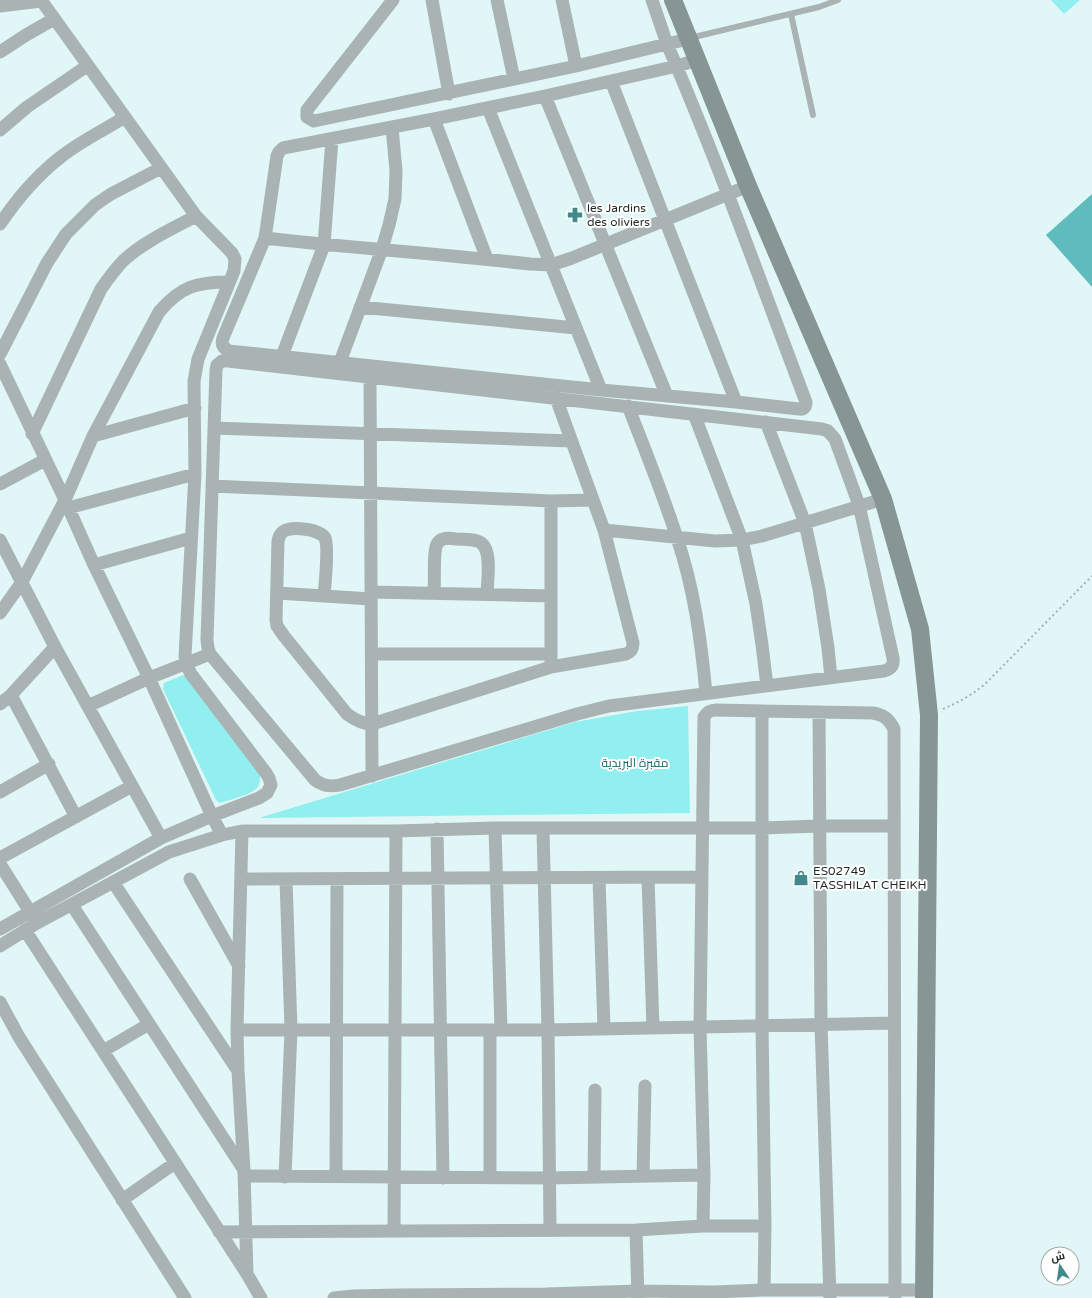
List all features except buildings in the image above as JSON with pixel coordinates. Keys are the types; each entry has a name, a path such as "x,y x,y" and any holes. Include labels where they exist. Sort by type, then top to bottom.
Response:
{"street":[{"path":"0,6 41,0 196,216 234,256 236,263 230,282 198,359 194,382 195,474 185,656 186,664 191,674 266,773 270,782 270,789 264,796 161,838 0,929"},
{"path":"393,0 307,110 307,118 314,121 449,94 576,66 688,38"},
{"path":"432,0 449,94"},
{"path":"497,0 514,79"},
{"path":"562,0 576,66"},
{"path":"652,0 667,44 677,66 728,195 806,407 802,409 601,390 229,351 224,348 222,342 265,238 279,152 283,148 545,96 677,66 698,60"},
{"path":"334,1298 398,1295 715,1295 764,1290 830,1294 924,1294 929,715 920,629 883,499 748,186 673,0"},
{"path":"0,52 54,19"},
{"path":"0,130 27,107 88,66"},
{"path":"610,81 736,402"},
{"path":"545,96 667,396"},
{"path":"488,108 601,390"},
{"path":"0,224 21,195 61,156 125,117"},
{"path":"434,119 487,259"},
{"path":"340,362 382,249 395,199 396,171 392,127"},
{"path":"282,356 324,245 332,139"},
{"path":"0,354 47,263 66,234 95,205 111,194 161,168"},
{"path":"265,238 324,245 551,265 572,258 748,186"},
{"path":"32,434 101,289 112,274 124,260 139,248 196,216"},
{"path":"0,613 22,582 67,504 93,436 159,312 165,304 178,293 194,286 210,282 230,282"},
{"path":"360,307 576,328"},
{"path":"228,361 370,377 766,422 822,429 832,434 860,505 893,662 890,669 831,678 626,703 593,709 372,776 335,786 325,786 320,784 315,780 210,654 208,648 207,640 216,370 218,365 222,362 228,361"},
{"path":"0,364 222,835"},
{"path":"370,377 372,776"},
{"path":"324,596 326,542 324,538 317,531 286,530 279,537 276,620 280,631 348,714 356,720 366,724 372,724 551,668 626,654 629,652 633,647 604,530 556,398"},
{"path":"628,406 677,537 691,589 696,615 706,693"},
{"path":"93,436 195,408"},
{"path":"694,414 742,540 756,604 767,686"},
{"path":"766,422 805,522 819,589 831,678"},
{"path":"214,428 571,441"},
{"path":"0,484 45,460"},
{"path":"67,504 195,474"},
{"path":"212,486 551,501 593,500"},
{"path":"604,530 721,541 742,540 762,536 883,499"},
{"path":"551,501 551,668"},
{"path":"94,565 191,538"},
{"path":"434,593 435,549 438,542 449,538 477,540 485,546 488,554 486,594"},
{"path":"0,540 55,647 161,838"},
{"path":"277,593 324,596 434,593 551,596"},
{"path":"0,704 11,695 55,647"},
{"path":"88,706 149,678 210,654"},
{"path":"372,654 551,654"},
{"path":"11,695 76,817"},
{"path":"703,1226 704,1175 700,1027 704,717 711,710 874,713 882,715 890,720 894,729 895,1294"},
{"path":"762,712 761,828 765,1226 764,1290"},
{"path":"819,712 821,1024 830,1294"},
{"path":"0,792 48,764"},
{"path":"0,858 132,786"},
{"path":"0,946 37,923 169,852 222,835 242,831 894,826"},
{"path":"490,1178 496,1030 495,828"},
{"path":"543,829 548,1030 550,1230"},
{"path":"437,830 443,1178"},
{"path":"242,831 237,1030 247,1274"},
{"path":"394,1231 396,831"},
{"path":"0,864 37,923"},
{"path":"241,879 702,877"},
{"path":"599,878 604,1029"},
{"path":"648,878 653,1028"},
{"path":"190,879 239,966"},
{"path":"285,1177 291,1030 286,879"},
{"path":"336,1177 337,879"},
{"path":"114,882 238,1071"},
{"path":"72,905 244,1174"},
{"path":"25,930 261,1298"},
{"path":"0,1002 19,1037 185,1298"},
{"path":"237,1030 548,1030 894,1023"},
{"path":"102,1051 149,1024"},
{"path":"643,1176 645,1086"},
{"path":"594,1177 595,1090"},
{"path":"122,1200 175,1163"},
{"path":"244,1174 285,1177 395,1178 549,1178 704,1175"},
{"path":"219,1232 636,1230 703,1226 765,1226"},
{"path":"636,1230 638,1295"}],"lane":[{"path":"688,38 819,7 838,0"},
{"path":"791,14 813,115"}],"path":[{"path":"929,715 960,702 981,688 1092,576"}],"green space":[{"path":"1051,0 1080,0 1064,14"},
{"path":"183,675 188,677 260,775 259,785 254,791 220,803 216,800 163,689 164,683"},
{"name":"مقبرة البريدية","path":"688,706 690,813 261,818 575,722 637,711"}],"shaded area":[{"path":"1092,194 1092,287 1046,235"}],"place":[{"name":"les Jardins des oliviers","path":"575,215"},
{"name":"ES02749 TASSHILAT CHEIKH","path":"801,878"}]}
